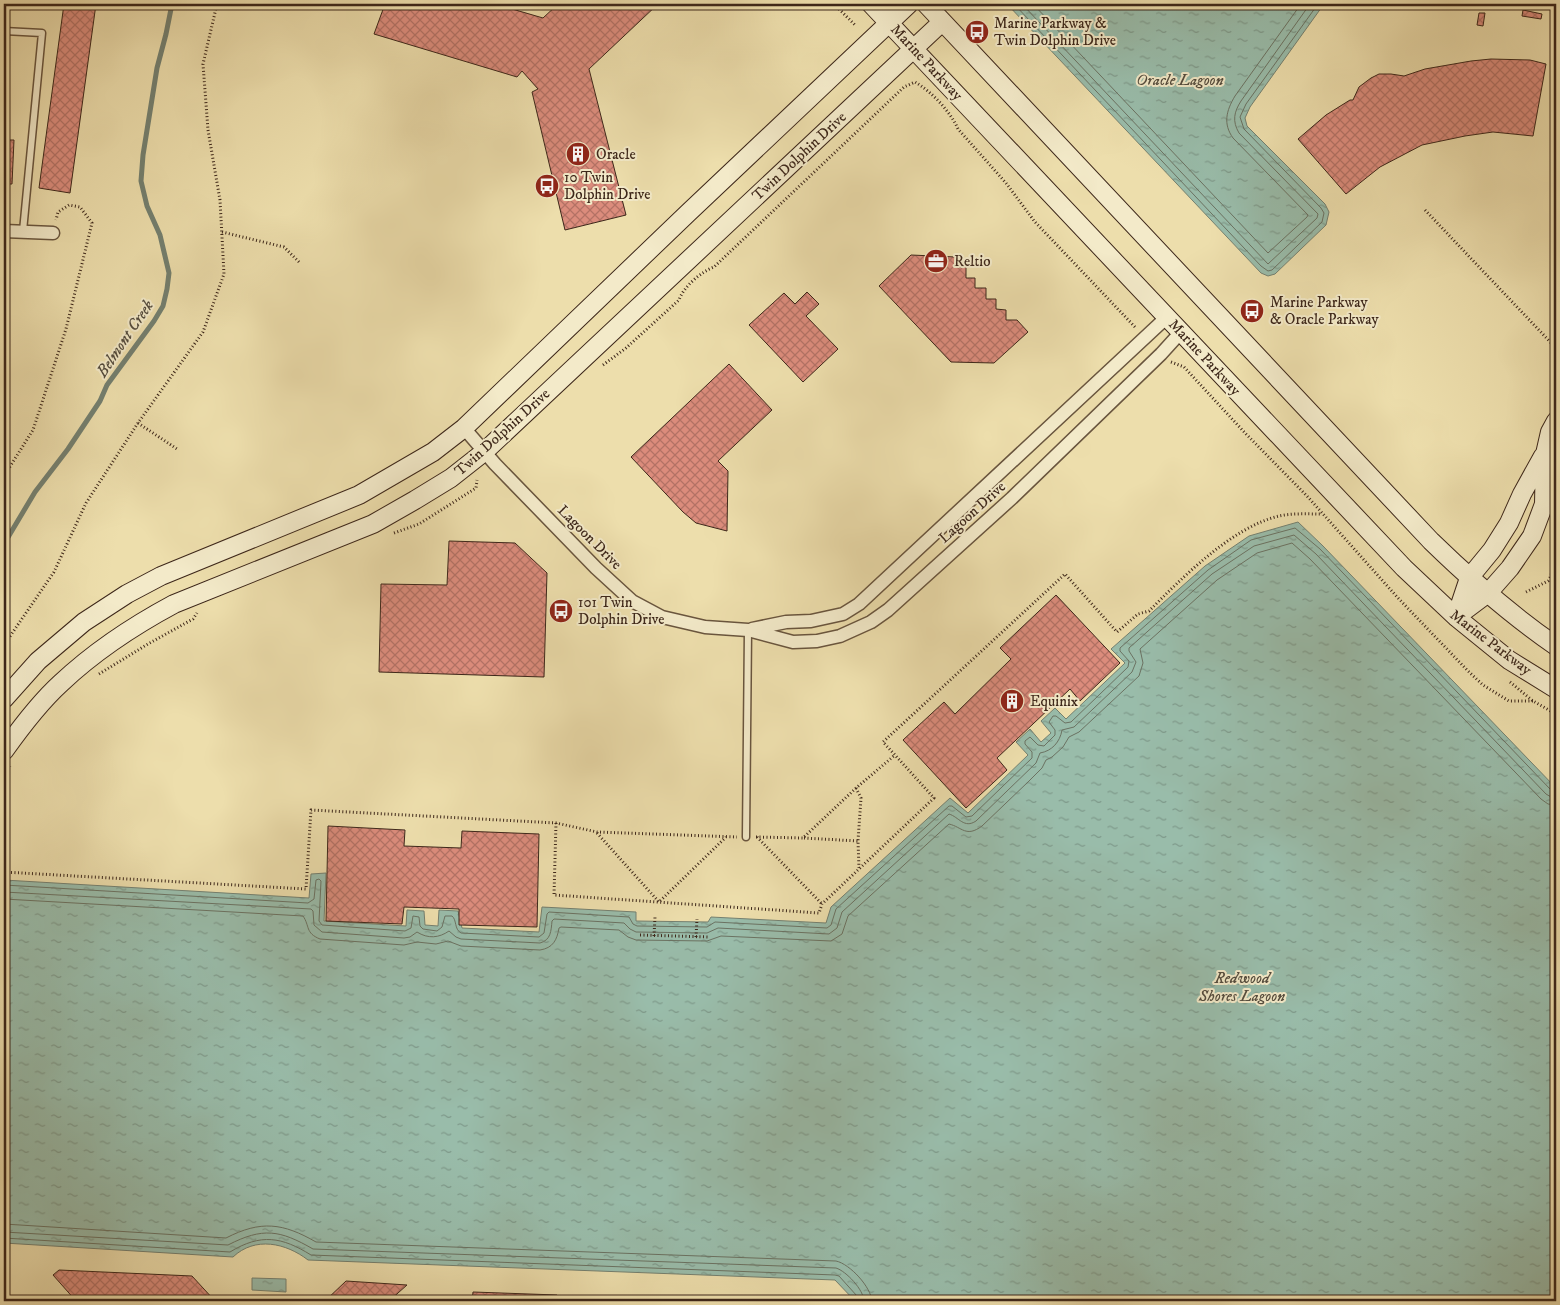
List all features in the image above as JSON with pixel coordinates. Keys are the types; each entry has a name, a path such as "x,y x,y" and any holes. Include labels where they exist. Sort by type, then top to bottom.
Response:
{"main road":[{"name":"Marine Parkway","path":"871,4 1404,568 1456,617 1509,660 1556,690"},
{"name":"Twin Dolphin Drive","path":"4,699 38,661 84,622 127,594 161,576 359,495 433,452 464,428 909,4"},
{"path":"926,4 1418,527 1470,578 1531,629 1556,646"},
{"name":"Twin Dolphin Drive","path":"8,756 24,723 60,684 107,645 143,621 174,604 373,524 451,478 484,452 942,22"},
{"path":"1456,617 1488,593 1510,568 1532,536 1544,504 1545,454 1550,432 1556,421"},
{"path":"1456,617 1470,578 1492,550 1509,523 1522,494 1545,454"}],"street":[{"path":"4,231 53,233"},
{"name":"Lagoon Drive","path":"748,630 786,622 812,621 843,614 859,604 1167,317"},
{"name":"Lagoon Drive","path":"464,428 484,452 596,568 632,601 662,617 705,628 748,630 793,642 817,641 840,636 871,622 888,610 1012,498 1161,354 1181,332"}],"lane":[{"path":"4,31 42,33 23,231"},
{"path":"746,837 748,630"}],"path":[{"path":"4,645 54,572 86,502 203,332 224,274 220,200 208,130 202,64 217,4"},
{"path":"834,4 855,25"},
{"path":"682,292 704,271 714,267 904,87 914,82 933,96 953,118 958,129 1006,183 1035,222 1135,327"},
{"path":"4,476 33,430 66,329 92,223 80,207 69,205 58,212 53,233"},
{"path":"1424,210 1556,348"},
{"path":"222,232 284,247 300,263"},
{"path":"1168,362 1174,362 1184,367 1307,496 1398,598 1483,685 1508,701 1532,700 1556,714"},
{"path":"138,424 177,449"},
{"path":"393,533 419,524 476,488 478,480"},
{"path":"556,823 554,895 820,913 822,904 934,798 883,742 1065,574 1117,632 1138,614 1149,612 1203,560 1240,534 1264,521 1279,516 1322,514"},
{"path":"1526,592 1551,578 1556,546"},
{"path":"91,679 193,619 199,611"},
{"path":"804,838 856,788 895,755"},
{"path":"4,774 8,756"},
{"path":"856,788 861,798 858,840 859,869"},
{"path":"4,872 306,888 311,810 556,823 597,832 858,840"},
{"path":"1553,811 1556,815"},
{"path":"597,832 659,902"},
{"path":"659,902 726,836"},
{"path":"757,837 822,904"},
{"path":"654,936 655,918"},
{"path":"696,937 697,919"},
{"path":"640,935 710,937"}],"water":[{"name":"Oracle Lagoon","path":"1007,4 1324,4 1250,107 1245,118 1247,126 1325,204 1329,212 1326,225 1275,274 1268,276 1261,273"},
{"name":"Redwood Shores Lagoon","path":"1298,522 1556,788 1556,1301 855,1301 835,1280 308,1260 290,1249 271,1244 251,1246 233,1257 4,1243 4,880 309,898 311,874 326,873 324,921 406,926 407,910 424,911 425,925 438,926 439,910 458,911 462,928 539,932 542,907 636,912 636,921 708,922 711,917 826,923 831,907 950,798 968,813 1028,755 1016,742 1030,729 1041,742 1051,733 1041,721 1055,708 1066,719 1125,663 1111,649 1205,566 1249,536"},
{"path":"252,1278 286,1279 286,1292 252,1290"}],"building":[{"path":"64,4 96,4 70,193 39,188"},
{"name":"Oracle","path":"385,4 495,4 543,18 558,4 658,4 589,69 626,215 565,230 532,92 538,89 522,71 517,77 374,34"},
{"path":"1523,10 1542,14 1541,19 1522,16"},
{"path":"1479,13 1485,13 1483,26 1477,25"},
{"path":"1491,59 1530,60 1546,64 1533,136 1493,132 1422,145 1380,167 1346,194 1298,139 1326,115 1353,100 1359,87 1379,74 1404,76 1425,69"},
{"path":"4,140 14,140 12,184 4,184"},
{"path":"911,255 956,257 956,267 966,267 966,278 975,278 975,288 986,288 986,299 996,299 996,309 1006,310 1006,320 1017,320 1028,332 994,363 951,362 879,286"},
{"path":"807,292 819,304 806,316 838,349 803,382 749,325 784,293 795,304"},
{"path":"729,364 772,410 718,461 728,471 727,531 696,523 683,512 631,457"},
{"path":"449,541 515,543 547,573 544,677 379,672 381,584 447,585"},
{"name":"Equinix","path":"1056,595 1120,663 1080,701 1070,689 997,758 1007,770 966,808 903,740 944,702 955,714 1011,659 1000,648"},
{"path":"328,826 405,830 404,846 461,848 462,831 539,834 537,927 459,925 459,909 404,907 402,924 326,921"},
{"path":"59,1270 192,1276 215,1301 76,1301 53,1275"},
{"path":"346,1281 407,1285 389,1301 325,1301"},
{"path":"473,1292 557,1295 557,1301 472,1301"}],"waterway":[{"name":"Belmont Creek","path":"4,544 35,492 68,449 100,401 107,385 163,306 169,273 160,235 147,206 141,181 143,155 157,68 172,4"}],"place":[{"name":"Marine Parkway & Twin Dolphin Drive","path":"977,32"},
{"name":"Oracle","path":"578,154"},
{"name":"10 Twin Dolphin Drive","path":"547,186"},
{"name":"Reltio","path":"936,261"},
{"name":"Marine Parkway & Oracle Parkway","path":"1252,311"},
{"name":"101 Twin Dolphin Drive","path":"561,611"},
{"name":"Equinix","path":"1012,701"}]}
